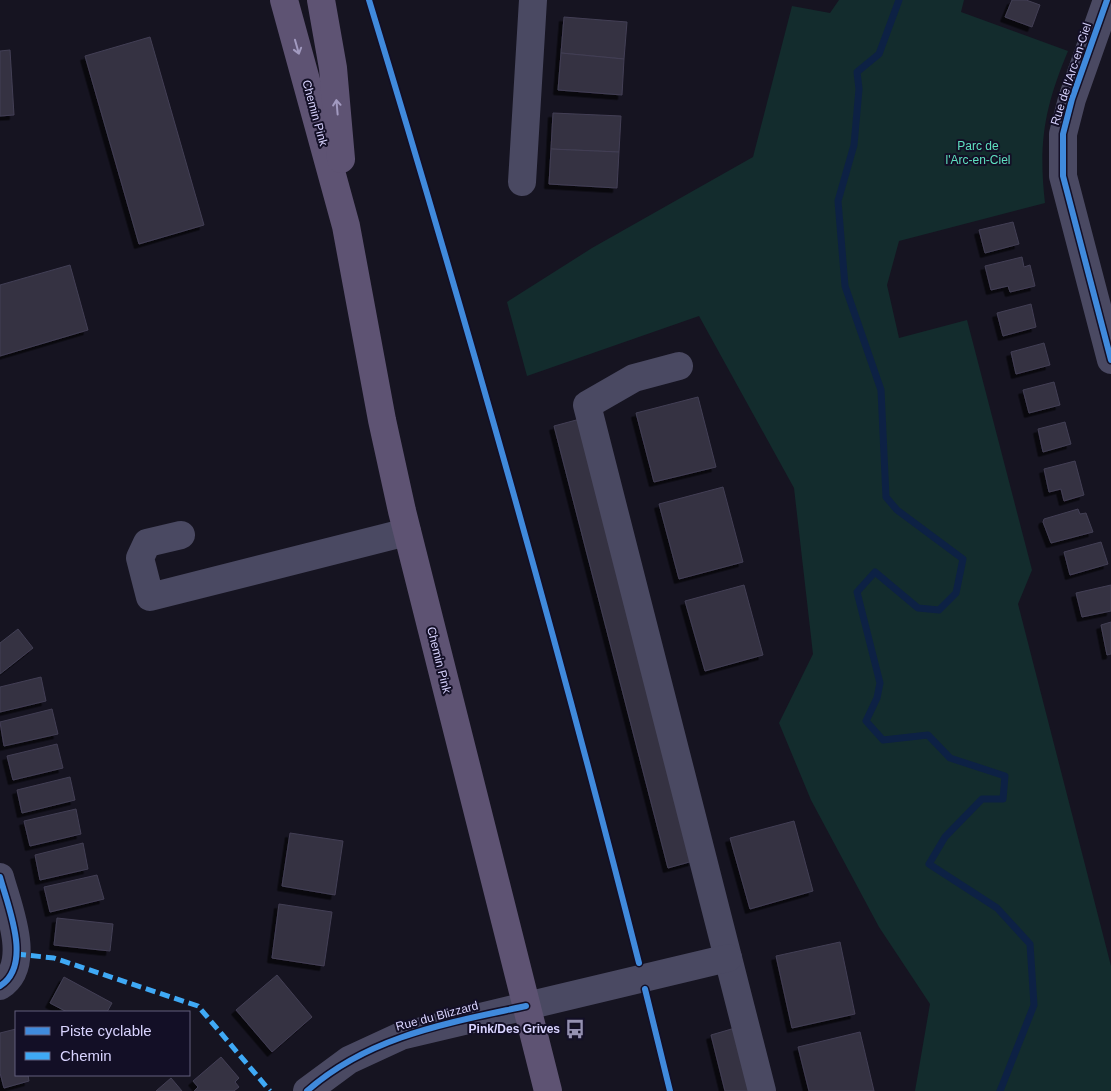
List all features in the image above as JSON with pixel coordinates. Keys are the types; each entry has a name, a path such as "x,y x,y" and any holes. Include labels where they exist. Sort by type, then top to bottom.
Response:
{"main road":[{"name":"Chemin Pink","path":"284,0 346,226 382,420 407,532 548,1091"},
{"name":"Chemin Pink","path":"322,0 333,68 346,226"}],"street":[{"path":"522,182 533,0"},
{"name":"Rue de l'Arc-en-Ciel","path":"1107,0 1072,99 1063,134 1063,176 1111,360"},
{"path":"680,366 634,378 587,406 762,1091"},
{"path":"181,535 147,543 140,558 150,597 407,532"},
{"path":"0,877 17,942 15,966 7,982 0,986"},
{"name":"Rue du Blizzard","path":"314,1089 348,1060 401,1036 728,958"}],"green space":[{"name":"Parc de l'Arc-en-Ciel","path":"839,0 964,0 961,12 1068,51 1054,89 1045,125 1042,161 1045,203 899,241 887,285 899,338 967,320 1032,570 1018,604 1111,966 1111,1091 915,1091 930,1004 879,927 811,800 779,723 813,654 794,488 699,316 527,376 507,302 592,248 753,157 792,6 830,13"}],"building":[{"path":"1012,0 1026,0 1040,5 1032,27 1005,17"},
{"path":"564,17 627,22 624,59 561,53"},
{"path":"150,37 204,225 139,244 85,56"},
{"path":"10,50 14,115 0,116 0,51"},
{"path":"561,53 624,59 622,95 558,90"},
{"path":"553,113 621,116 619,152 551,149"},
{"path":"551,149 619,152 617,188 549,184"},
{"path":"1013,222 1019,244 985,253 979,230"},
{"path":"1022,257 1024,267 1030,265 1035,286 1010,292 1008,286 991,290 985,266"},
{"path":"70,265 88,330 0,356 0,285"},
{"path":"1031,304 1036,327 1003,336 997,313"},
{"path":"1044,343 1050,365 1016,374 1011,352"},
{"path":"1054,382 1060,405 1029,413 1023,390"},
{"path":"698,397 716,467 654,482 636,413"},
{"path":"580,419 693,861 668,868 554,426"},
{"path":"1065,422 1071,444 1043,452 1038,429"},
{"path":"1075,461 1084,495 1064,501 1061,489 1049,492 1044,469"},
{"path":"723,487 743,562 679,579 659,504"},
{"path":"1078,509 1080,514 1086,513 1093,532 1051,543 1043,522 1044,519"},
{"path":"1101,542 1108,564 1070,575 1064,552"},
{"path":"744,585 763,655 705,671 685,601"},
{"path":"1111,585 1111,611 1082,617 1076,593"},
{"path":"1111,622 1111,654 1107,655 1101,625"},
{"path":"18,629 33,648 0,674 0,643"},
{"path":"41,677 46,701 0,712 0,687"},
{"path":"52,709 58,734 4,746 0,722"},
{"path":"57,744 63,768 13,780 7,756"},
{"path":"70,777 75,800 22,813 17,790"},
{"path":"76,809 81,834 30,846 24,821"},
{"path":"794,821 813,891 750,909 730,838"},
{"path":"290,833 343,841 335,895 282,886"},
{"path":"83,843 88,869 40,880 35,855"},
{"path":"97,875 104,899 50,912 44,887"},
{"path":"279,904 332,912 324,966 272,958"},
{"path":"57,918 113,924 110,951 54,945"},
{"path":"840,942 855,1014 792,1028 776,956"},
{"path":"277,975 312,1017 272,1052 236,1010"},
{"path":"64,977 112,1003 108,1011 65,1011 50,1003"},
{"path":"735,1028 751,1091 725,1091 711,1035"},
{"path":"15,1029 15,1076 28,1076 29,1081 4,1088 0,1073 0,1033"},
{"path":"860,1032 874,1091 809,1091 798,1047"},
{"path":"221,1057 239,1078 235,1082 239,1087 234,1091 194,1091 198,1087 193,1081"},
{"path":"171,1078 182,1091 156,1091"}],"waterway":[{"path":"899,0 879,54 857,72 859,89 854,145 838,201 845,286 881,390 886,497 897,510 963,559 956,593 939,610 918,608 875,572 857,592 880,683 877,698 866,721 883,740 928,735 950,758 1005,776 1003,799 982,799 945,837 929,864 997,908 1030,944 1034,1005 1000,1091"}],"marked path":[{"path":"16,954 54,958 198,1006 270,1091"}],"cycle path":[{"path":"369,0 441,239 510,480 576,721 639,963"},
{"path":"1107,0 1072,99 1063,134 1063,176 1111,360"},
{"path":"0,877 12,919 17,950 15,964 10,977 0,986"},
{"path":"645,989 670,1091"},
{"path":"307,1091 331,1072 383,1044 439,1026 526,1006"}],"place":[{"name":"Pink/Des Grives","path":"575,1029"}]}
